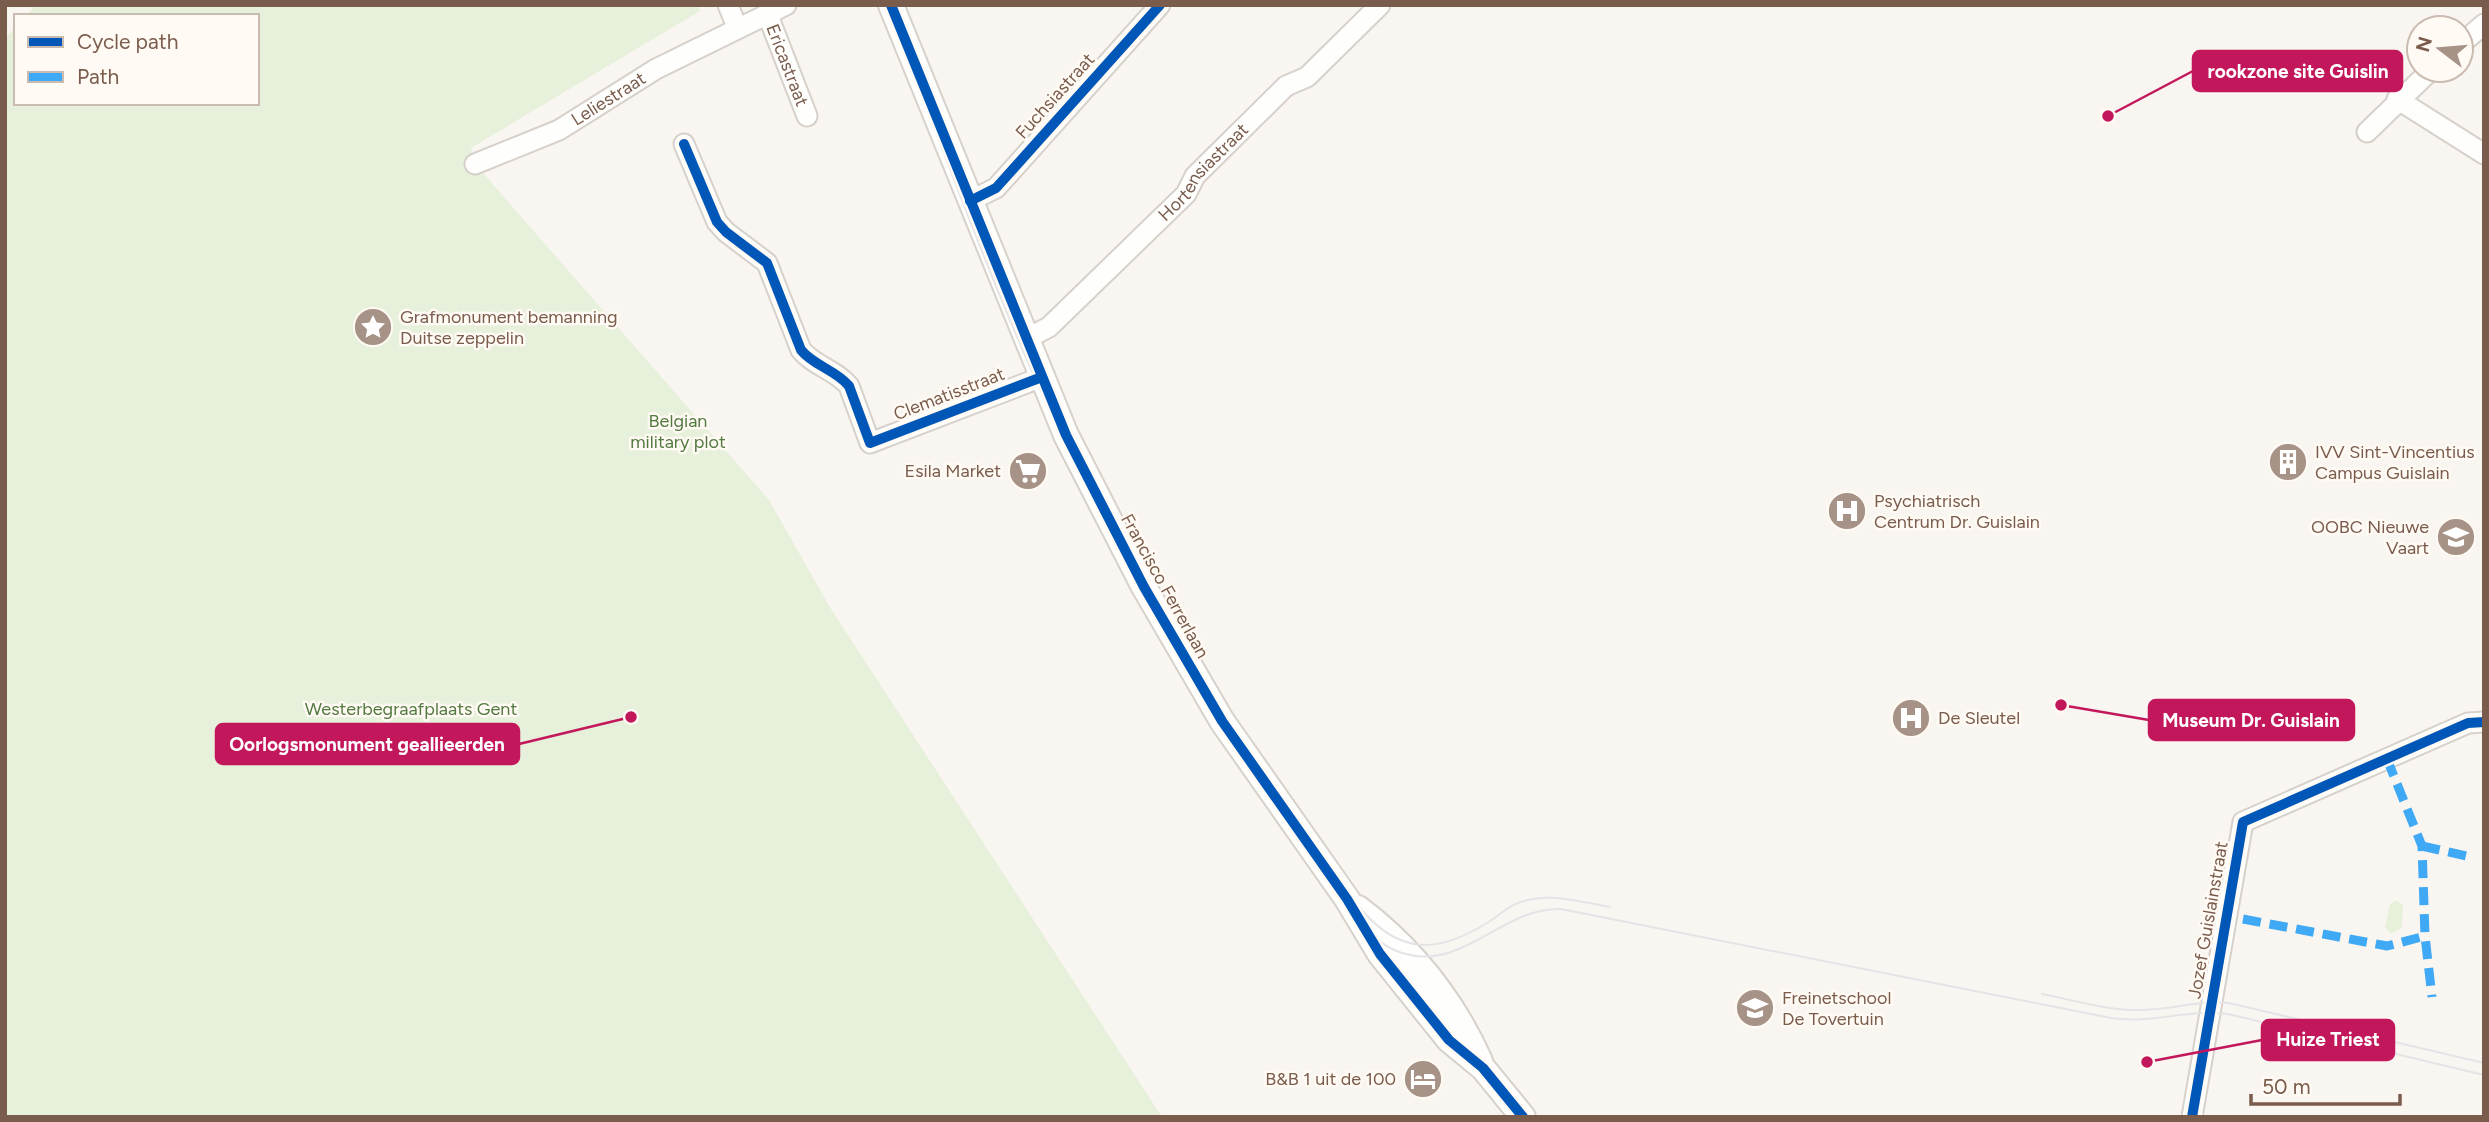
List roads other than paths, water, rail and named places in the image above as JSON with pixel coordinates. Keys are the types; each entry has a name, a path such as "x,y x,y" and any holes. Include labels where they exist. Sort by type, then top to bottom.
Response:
{"street":[{"path":"727,5 737,27"},
{"name":"Leliestraat","path":"475,164 559,130 656,69 786,5"},
{"name":"Fuchsiastraat","path":"970,201 996,188 1160,5"},
{"name":"Hortensiastraat","path":"1026,339 1049,327 1186,194 1195,176 1286,86 1307,77 1380,5"},
{"name":"Francisco Ferrerlaan","path":"897,7 970,201 1042,377 1098,500 1183,655 1279,807 1347,900 1380,954 1449,1040 1483,1068 1523,1117"},
{"name":"Ericastraat","path":"767,13 807,116"},
{"path":"2367,132 2415,84"},
{"path":"2397,99 2484,154"},
{"name":"Clematisstraat","path":"684,144 717,222 767,263 801,350 809,360 844,379 870,443 1042,377"},
{"name":"Jozef Guislainstraat","path":"2192,1117 2243,822 2468,723 2484,722"}],"tram line":[{"path":"887,5 1015,333 1063,439 1116,545 1174,649 1270,800 1359,923 1387,946 1402,953 1424,956 1445,954 1520,918 1540,911 1561,909 2111,1018 2228,1014 2484,1075"},
{"path":"947,132 1081,455"},
{"path":"1359,907 1389,934 1419,945 1452,940 1469,933 1524,901 1567,899 1610,907"},
{"path":"2042,994 2128,1010 2229,1003 2484,1063"}],"place":[{"name":"rookzone site Guislin","path":"2108,116"},
{"name":"Grafmonument bemanning Duitse zeppelin","path":"373,327"},
{"name":"IVV Sint-Vincentius Campus Guislain","path":"2288,462"},
{"name":"Esila Market","path":"1028,471"},
{"name":"Psychiatrisch Centrum Dr. Guislain","path":"1847,511"},
{"name":"OOBC Nieuwe Vaart","path":"2456,537"},
{"name":"Museum Dr. Guislain","path":"2061,705"},
{"name":"Oorlogsmonument geallieerden","path":"631,717"},
{"name":"De Sleutel","path":"1911,718"},
{"name":"Freinetschool De Tovertuin","path":"1755,1008"},
{"name":"Huize Triest","path":"2147,1062"},
{"name":"B&B 1 uit de 100","path":"1423,1079"}],"park label":[{"name":"Belgian military plot","path":"678,431"},
{"name":"Westerbegraafplaats Gent","path":"411,709"}]}
